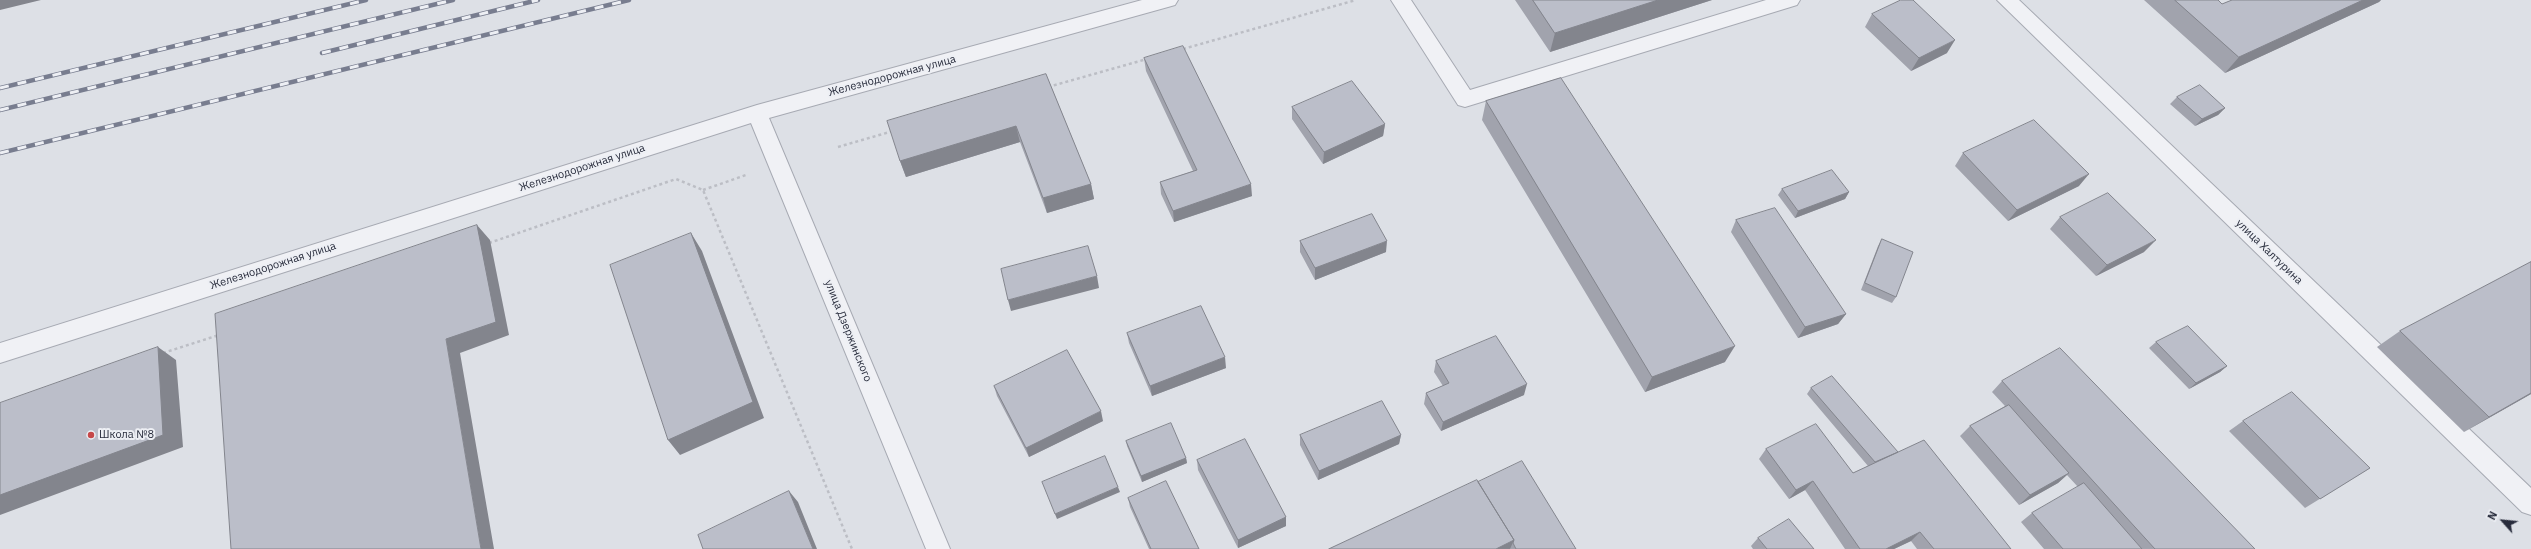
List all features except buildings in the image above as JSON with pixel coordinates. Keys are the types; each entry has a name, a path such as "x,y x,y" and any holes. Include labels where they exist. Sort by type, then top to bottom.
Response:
{"street":[{"name":"Железнодорожная улица","path":"0,353 757,113 1168,0"},
{"path":"1402,0 1465,100 1790,0"},
{"name":"улица Халтурина","path":"2007,0 2531,504"},
{"name":"улица Дзержинского","path":"757,113 938,549"}],"path":[{"path":"1180,50 1356,0"},
{"path":"1043,89 1150,58"},
{"path":"838,147 899,130"},
{"path":"488,243 676,179 703,190 752,173"},
{"path":"703,190 852,549"},
{"path":"158,355 225,332"}],"railway":[{"path":"0,88 366,0"},
{"path":"0,110 453,0"},
{"path":"322,53 538,0"},
{"path":"0,153 629,0"}],"place":[{"name":"Школа №8","path":"91,435"}]}
